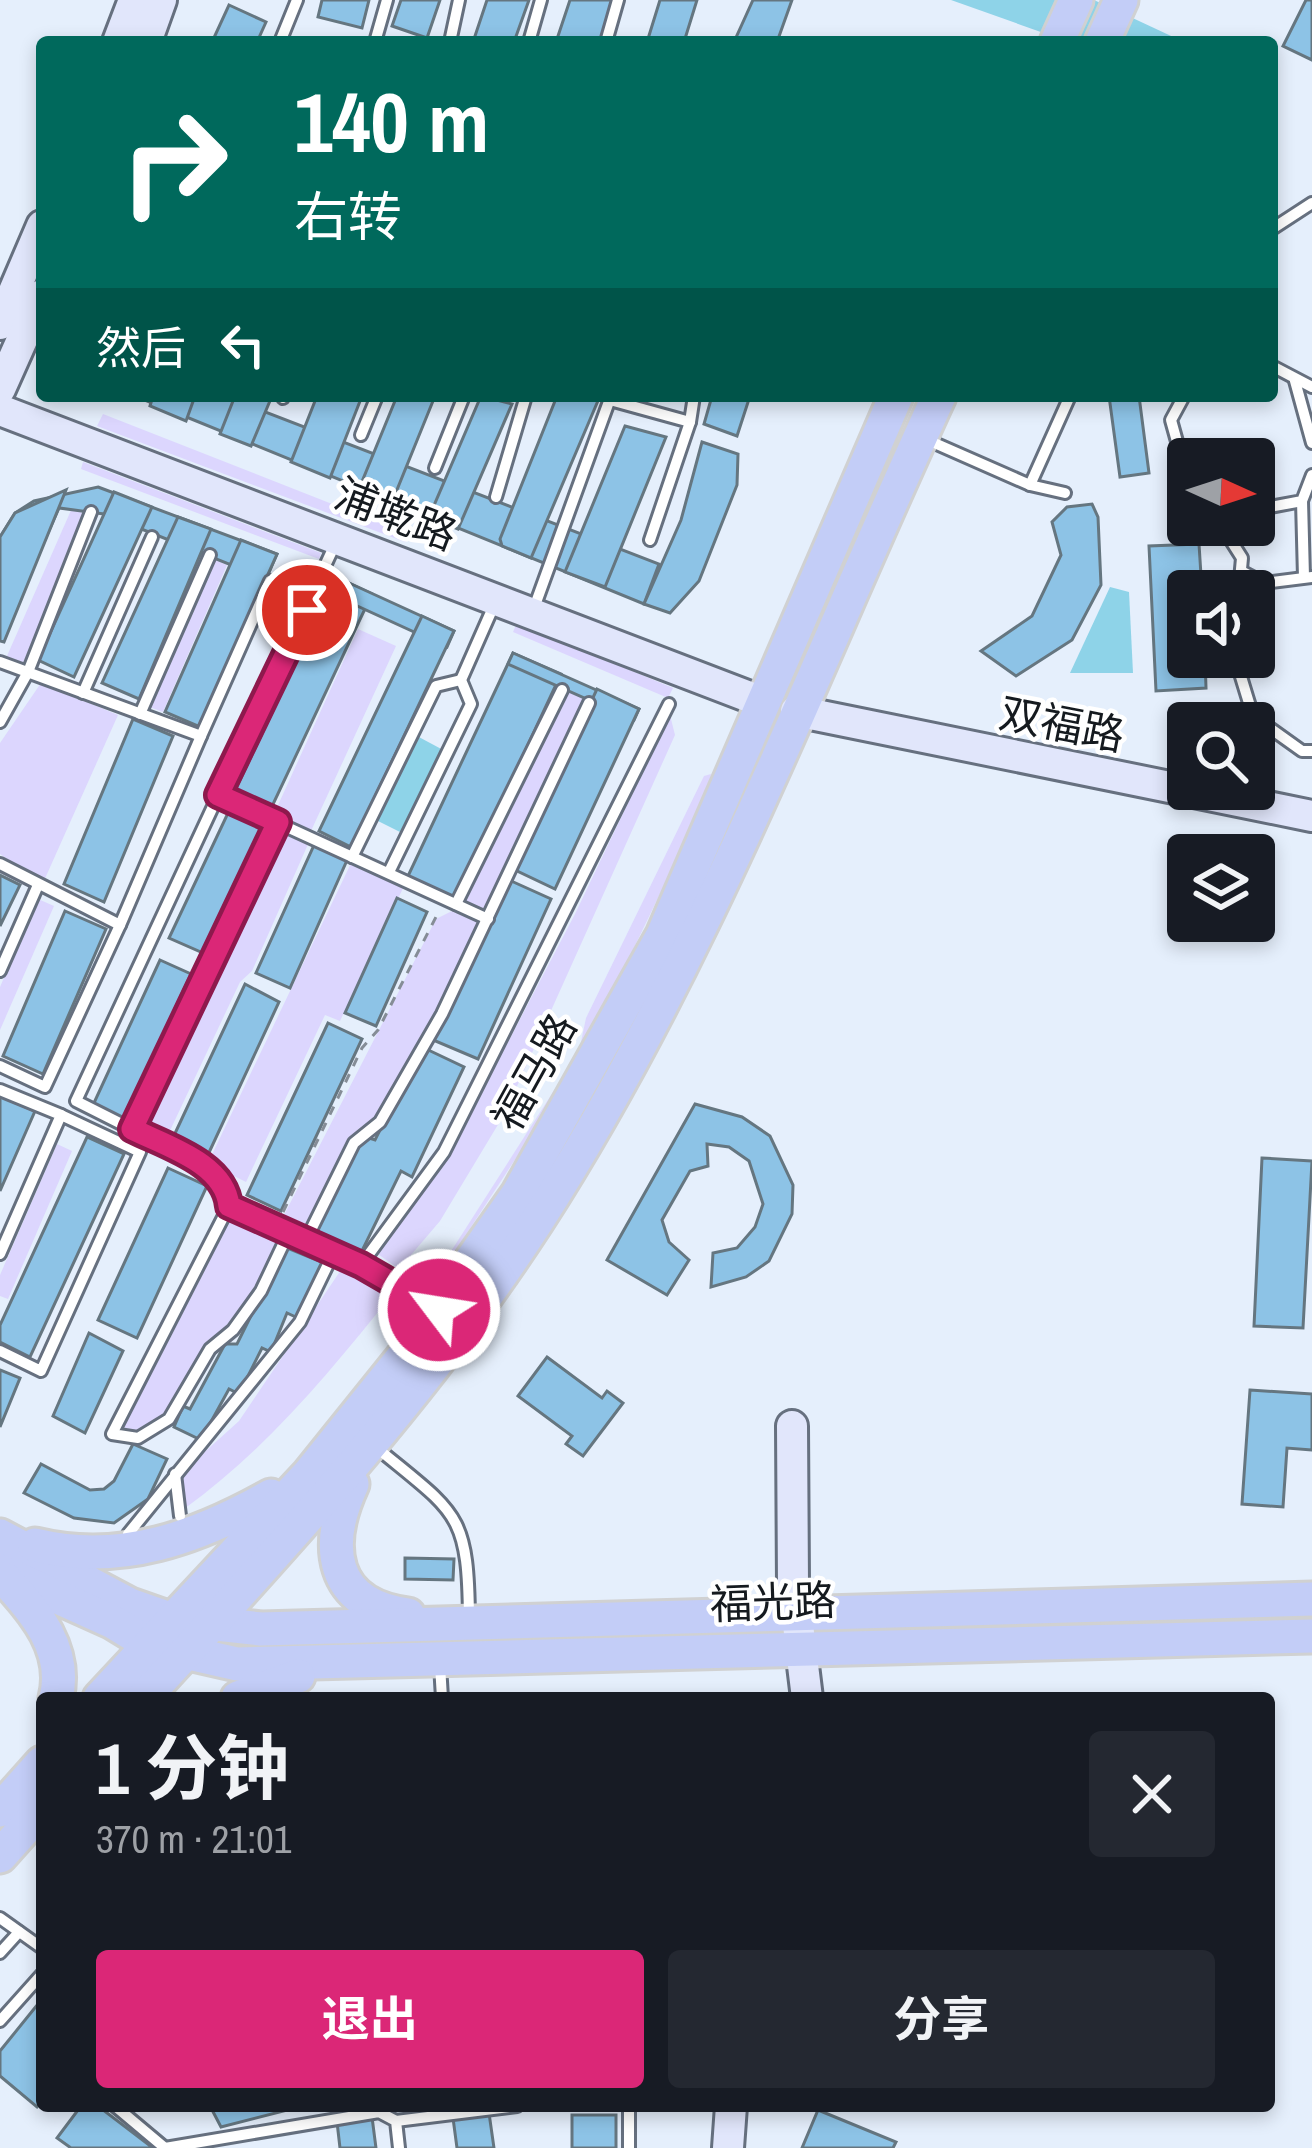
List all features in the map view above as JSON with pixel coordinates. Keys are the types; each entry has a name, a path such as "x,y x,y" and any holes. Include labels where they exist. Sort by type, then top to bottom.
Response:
{"main road":[{"path":"1060,36 1076,0"},
{"path":"1105,36 1121,0"},
{"name":"福马路","path":"105,1692 309,1474 439,1310 518,1194 663,935 760,700 893,402"},
{"name":"福马路","path":"149,1692 370,1443 470,1320 593,1131 698,932 936,402"},
{"path":"370,1443 335,1526 340,1573 362,1600 380,1609 469,1623"},
{"path":"0,1536 64,1552 140,1551 218,1526 309,1474"},
{"path":"0,1536 122,1613"},
{"path":"0,1572 122,1613 160,1631"},
{"path":"0,1572 38,1616 62,1674 58,1692"},
{"name":"福光路","path":"160,1631 237,1681 352,1664 440,1662 800,1630 1312,1599"},
{"name":"福光路","path":"160,1631 210,1625 261,1629 469,1623 1312,1636"},
{"path":"0,1856 31,1819 36,1779"}],"street":[{"path":"120,36 134,0"},
{"path":"148,36 161,0"},
{"path":"0,324 36,240"},
{"path":"0,389 36,308"},
{"name":"浦墘路","path":"0,410 760,700"},
{"name":"双福路","path":"796,711 1312,817"},
{"path":"792,1426 806,1692"},
{"path":"728,2148 730,2112"}],"lane":[{"path":"282,36 297,0"},
{"path":"377,36 387,0"},
{"path":"451,36 459,0"},
{"path":"531,36 541,0"},
{"path":"609,36 618,0"},
{"path":"1278,226 1312,203"},
{"path":"1278,370 1312,387"},
{"path":"1295,381 1312,443"},
{"path":"361,435 375,402"},
{"path":"435,468 462,402"},
{"path":"496,497 524,402"},
{"path":"533,611 610,402"},
{"path":"624,402 690,422"},
{"path":"650,540 693,402"},
{"path":"1030,485 1067,402"},
{"path":"1177,438 1172,420 1181,402"},
{"path":"920,436 1030,485 1065,493"},
{"path":"1275,582 1308,577 1302,501 1312,475"},
{"path":"1275,506 1302,501"},
{"path":"0,722 28,672 91,512"},
{"path":"283,1229 261,1291 233,1330 209,1349 169,1418 138,1438 112,1434 229,1206 227,1188 205,1166 76,1101 339,537"},
{"path":"83,693 152,538"},
{"path":"140,714 210,555"},
{"path":"0,1066 45,1088 270,580"},
{"path":"389,872 471,704 461,680 497,598"},
{"path":"0,662 201,736"},
{"path":"1241,678 1253,716 1302,751 1312,752"},
{"path":"352,856 436,686 461,680"},
{"path":"456,904 562,690"},
{"path":"306,1240 354,1143 380,1122 442,1014 589,703"},
{"path":"361,1265 444,1152 669,704"},
{"path":"218,795 488,919"},
{"path":"132,1129 278,822"},
{"path":"0,864 120,925"},
{"path":"0,971 38,885"},
{"path":"0,1090 140,1152 41,1371 0,1351"},
{"path":"0,1254 61,1115"},
{"path":"229,1206 361,1265 439,1310"},
{"path":"128,1534 300,1322 334,1252"},
{"path":"370,1443 448,1509 461,1528 467,1547 469,1623"},
{"path":"175,1474 180,1516"},
{"path":"440,1662 442,1692"},
{"path":"0,1918 36,1944"},
{"path":"0,1953 19,1931"},
{"path":"0,2021 36,1981"},
{"path":"122,2112 165,2148 379,2112 396,2121 469,2112"},
{"path":"629,2112 629,2148"},
{"path":"396,2121 399,2148"}],"path":[{"path":"283,1229 433,915 456,904"}],"shaded area":[{"path":"103,414 411,535 405,542 97,426"},
{"path":"83,462 321,553 319,559 81,469"},
{"path":"72,508 87,515 23,663 7,656"},
{"path":"211,558 227,565 163,712 147,706"},
{"path":"517,623 673,688 668,698 513,632"},
{"path":"358,629 396,646 311,831 274,814"},
{"path":"41,683 118,715 43,883 0,854 0,743"},
{"path":"565,689 585,698 485,912 465,903"},
{"path":"670,715 675,735 505,1113 440,1221 399,1269 375,1252 448,1157 575,914"},
{"path":"711,774 707,796 605,1008 581,1042 586,1018 704,776"},
{"path":"279,828 309,842 252,971 240,982 167,1137 141,1127"},
{"path":"353,859 405,884 340,1021 325,1015 246,1182 208,1163"},
{"path":"38,899 54,906 0,1030 0,987"},
{"path":"456,909 483,921 378,1120 351,1137 310,1226 284,1215 436,919"},
{"path":"562,1078 565,1083 424,1299 423,1295"},
{"path":"57,1144 72,1151 8,1299 0,1296 0,1275"},
{"path":"229,1214 280,1238 269,1263 222,1345 183,1396 140,1433 123,1427"},
{"path":"345,1264 394,1292 270,1435 184,1509 178,1476 239,1421"}],"water":[{"path":"951,0 1094,0 1171,36 1052,36"},
{"path":"1110,587 1129,592 1133,673 1070,673"},
{"path":"417,736 445,751 404,834 376,820"}],"building":[{"path":"322,0 369,0 362,28 318,17"},
{"path":"401,0 440,0 428,36 392,26"},
{"path":"487,0 529,0 516,36 475,36"},
{"path":"570,0 616,0 604,36 558,36"},
{"path":"660,0 697,0 686,36 649,36"},
{"path":"753,0 792,0 779,36 737,36"},
{"path":"1306,0 1312,0 1312,60 1283,46"},
{"path":"229,5 266,22 260,36 215,36"},
{"path":"150,402 240,402 659,564 644,604"},
{"path":"151,402 193,402 186,421 150,406"},
{"path":"233,402 269,402 251,446 220,434"},
{"path":"315,402 360,402 330,478 291,462"},
{"path":"395,402 433,402 392,502 359,489"},
{"path":"478,402 512,404 458,529 429,517"},
{"path":"555,402 597,402 531,558 502,546 500,539"},
{"path":"710,402 748,402 737,436 704,424"},
{"path":"1110,402 1140,402 1149,473 1120,477"},
{"path":"625,426 666,437 605,587 565,572"},
{"path":"702,442 738,454 737,485 699,581 670,613 644,604 681,520"},
{"path":"98,487 277,554 266,579 104,514 59,508 0,641 0,537 15,513 34,501"},
{"path":"66,490 4,642 0,641 0,537 15,513"},
{"path":"114,492 152,507 74,677 38,660"},
{"path":"1092,504 1098,517 1101,585 1072,640 1016,676 981,651 1032,616 1061,555 1052,522 1067,507"},
{"path":"178,517 211,529 139,699 102,683"},
{"path":"241,540 277,554 200,727 165,712"},
{"path":"1149,546 1199,546 1201,570 1167,570 1167,678 1206,678 1206,688 1156,691"},
{"path":"336,577 372,594 267,817 231,799"},
{"path":"336,577 454,631 447,647 329,593"},
{"path":"422,616 454,631 351,847 319,831"},
{"path":"513,653 561,674 456,899 408,876"},
{"path":"513,653 639,709 634,720 508,664"},
{"path":"597,689 639,709 555,889 513,869"},
{"path":"133,719 173,736 104,902 64,884"},
{"path":"228,813 267,831 210,956 169,938"},
{"path":"315,843 348,858 290,988 256,973"},
{"path":"0,875 20,885 0,926"},
{"path":"509,880 551,899 478,1059 433,1040"},
{"path":"397,898 427,912 376,1026 345,1013"},
{"path":"65,911 106,929 43,1074 3,1056"},
{"path":"160,960 191,974 124,1119 93,1105"},
{"path":"245,984 279,1002 206,1159 170,1144"},
{"path":"328,1023 362,1039 281,1211 247,1195"},
{"path":"422,1047 464,1067 412,1177 401,1171 360,1255 314,1234 363,1136 375,1140"},
{"path":"0,1096 35,1111 0,1191"},
{"path":"695,1104 742,1117 770,1136 793,1185 792,1214 769,1261 746,1277 711,1287 713,1253 737,1248 755,1227 763,1204 749,1161 729,1147 707,1144 708,1166 690,1171 662,1220 669,1242 689,1260 667,1295 607,1260"},
{"path":"87,1137 124,1154 30,1357 0,1342 0,1325"},
{"path":"1262,1158 1312,1161 1303,1328 1254,1326"},
{"path":"168,1168 207,1186 137,1338 98,1320"},
{"path":"285,1247 324,1263 300,1319 287,1313 271,1352 262,1348 239,1394 229,1389 201,1440 174,1427 183,1406 190,1409 225,1344 237,1344"},
{"path":"89,1333 123,1351 85,1433 53,1416"},
{"path":"547,1357 602,1398 607,1391 623,1403 583,1456 566,1444 572,1436 518,1396"},
{"path":"0,1370 20,1378 0,1427"},
{"path":"1250,1390 1312,1394 1312,1450 1287,1448 1283,1507 1242,1504"},
{"path":"133,1444 167,1459 148,1499 114,1523 74,1518 24,1493 41,1464 90,1490 104,1489 114,1481"},
{"path":"405,1558 454,1559 453,1580 405,1579"},
{"path":"36,2006 36,2106 0,2076 0,2051"},
{"path":"76,2112 106,2112 153,2148 71,2148 57,2138"},
{"path":"213,2112 280,2112 221,2127"},
{"path":"817,2112 896,2142 893,2148 802,2148"},
{"path":"489,2113 494,2148 457,2148 453,2118"},
{"path":"572,2115 616,2115 616,2148 572,2148"},
{"path":"372,2117 376,2148 340,2148 337,2122"}],"route":[{"path":"307,610 218,795 278,822 132,1129 205,1166 227,1188 229,1206 361,1265 439,1310"}]}
